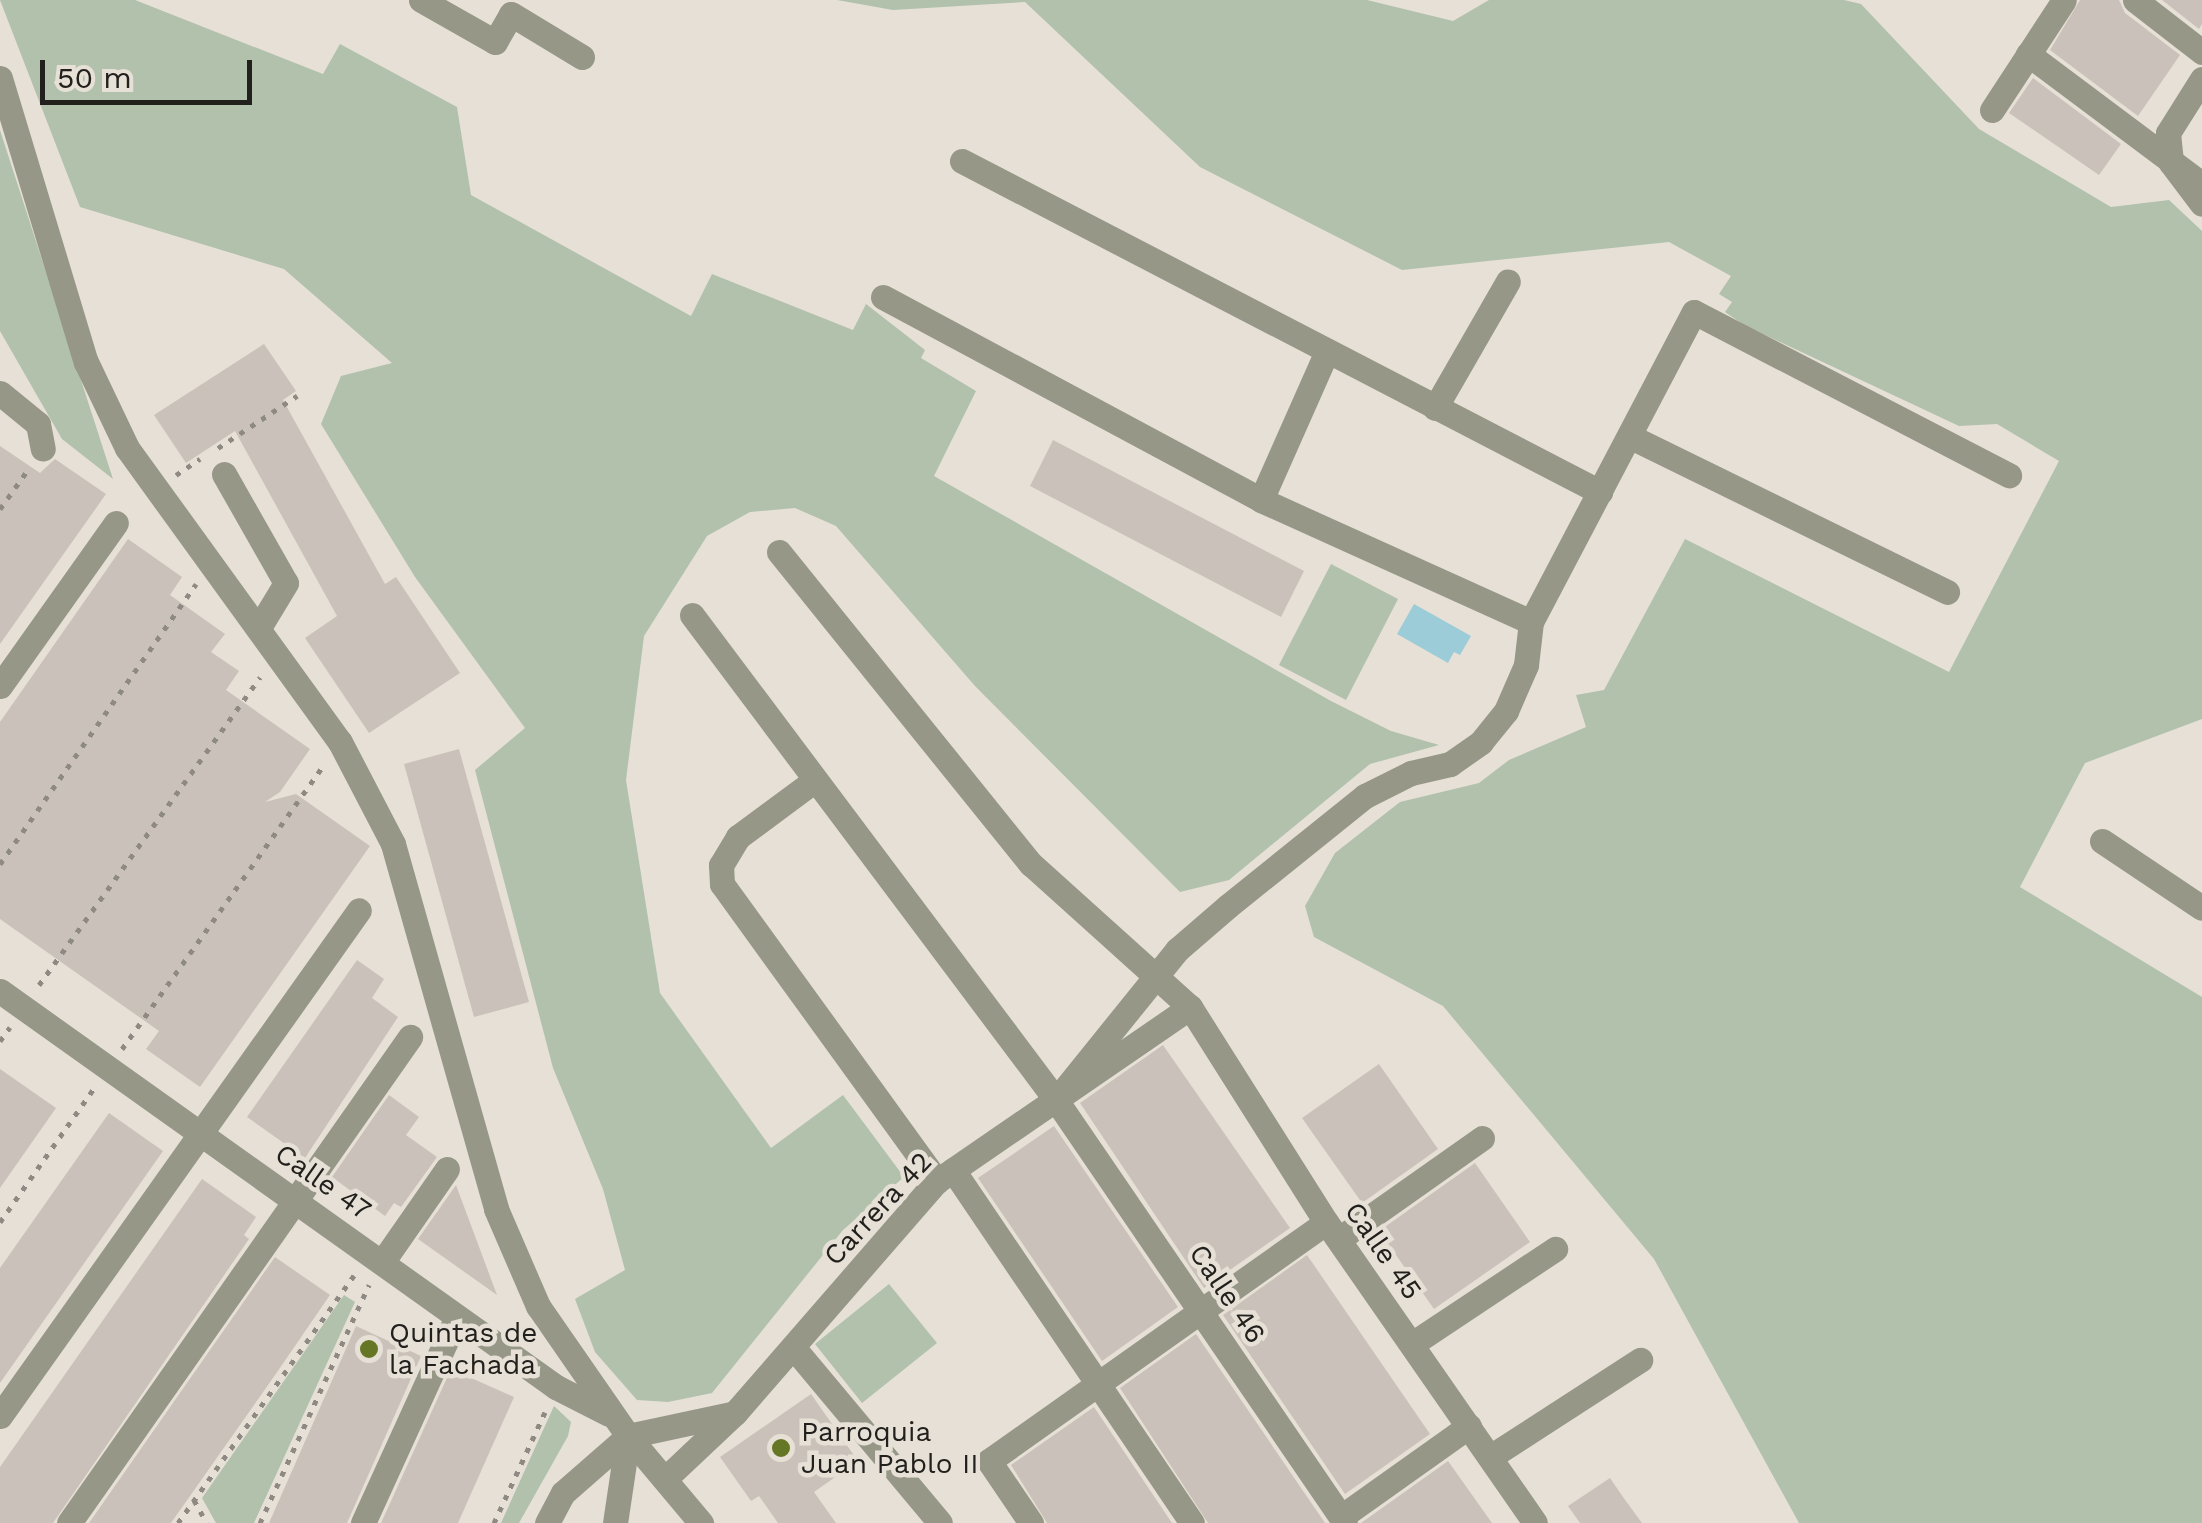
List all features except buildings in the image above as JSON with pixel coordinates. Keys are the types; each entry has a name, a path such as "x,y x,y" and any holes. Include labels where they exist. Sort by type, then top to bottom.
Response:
{"street":[{"path":"421,0 496,42 511,14 582,58"},
{"path":"1992,110 2064,0"},
{"path":"2135,0 2202,52"},
{"path":"2028,54 2202,184"},
{"path":"0,78 86,362 127,448 260,626 340,742 394,844 496,1210 538,1306 620,1426 667,1476 701,1523"},
{"path":"2202,79 2168,133 2171,163 2202,204"},
{"path":"962,161 1600,492"},
{"path":"1435,408 1508,281"},
{"path":"883,298 1261,500 1531,622"},
{"path":"1056,1100 1176,950 1335,816 1411,772 1450,764 1481,742 1506,711 1526,665 1531,622 1632,437 1694,312 2009,475"},
{"path":"1261,500 1327,351"},
{"path":"0,393 38,424 43,449"},
{"path":"1632,437 1947,592"},
{"path":"224,474 286,583 260,626"},
{"path":"0,686 116,523"},
{"name":"Calle 45","path":"779,552 1031,864 1190,1008 1332,1231 1535,1523"},
{"name":"Calle 46","path":"692,615 1056,1100 1343,1520"},
{"path":"815,780 738,836 721,864 722,884 945,1175 1098,1385 1192,1523"},
{"path":"2102,841 2202,908"},
{"path":"0,1416 358,910"},
{"name":"Calle 47","path":"0,991 294,1196 456,1317 620,1426"},
{"name":"Carrera 42","path":"667,1476 735,1413 945,1175 1190,1008"},
{"path":"69,1523 294,1196 410,1037"},
{"path":"1031,1523 989,1461 1201,1310 1482,1138"},
{"path":"376,1256 447,1169"},
{"path":"1412,1344 1555,1249"},
{"path":"363,1523 456,1317"},
{"path":"793,1346 940,1523"},
{"path":"1490,1457 1640,1360"},
{"path":"547,1523 564,1494 620,1426 735,1413"},
{"path":"615,1523 620,1426"},
{"path":"1343,1520 1470,1426"}],"path":[{"path":"0,509 43,449"},
{"path":"0,864 211,563"},
{"path":"0,1041 278,652"},
{"path":"0,1222 340,742"},
{"path":"178,1523 376,1256"},
{"path":"260,1523 376,1256"},
{"path":"494,1523 556,1387"},
{"path":"194,1500 207,1523"}],"green space":[{"path":"0,0 135,0 323,74 340,44 457,107 471,195 691,316 712,274 853,330 866,304 925,350 921,358 976,391 934,476 1331,701 1391,731 1439,745 1370,764 1229,880 1180,892 975,686 836,526 795,508 750,512 707,536 644,636 626,780 660,993 771,1148 843,1095 904,1177 843,1230 712,1393 668,1402 637,1400 595,1352 575,1299 625,1270 603,1189 553,1068 475,770 525,728 415,577 321,424 341,376 392,363 284,269 80,207"},
{"path":"837,0 1367,0 1453,21 1489,0 1844,0 1861,4 1979,129 2111,207 2169,200 2202,231 2202,719 2085,763 2020,887 2202,997 2202,1523 1799,1523 1654,1259 1443,1006 1314,937 1305,906 1335,853 1400,802 1479,783 1509,760 1586,727 1576,695 1604,690 1685,539 1949,672 2059,461 1997,424 1959,426 1744,325 1725,312 1732,302 1719,294 1731,276 1669,242 1402,270 1200,167 1025,2 893,10"},
{"path":"0,130 113,479 62,439 0,331"},
{"path":"1331,564 1398,599 1346,700 1279,665"},
{"path":"889,1284 937,1343 862,1403 815,1344"},
{"path":"344,1295 355,1302 254,1523 216,1523 202,1498"},
{"path":"554,1406 571,1422 568,1436 519,1523 501,1523"}],"water":[{"path":"1414,604 1471,636 1460,655 1454,652 1448,663 1397,634"}],"place":[{"name":"Quintas de la Fachada","path":"369,1349"},
{"name":"Parroquia Juan Pablo II","path":"781,1448"}]}
